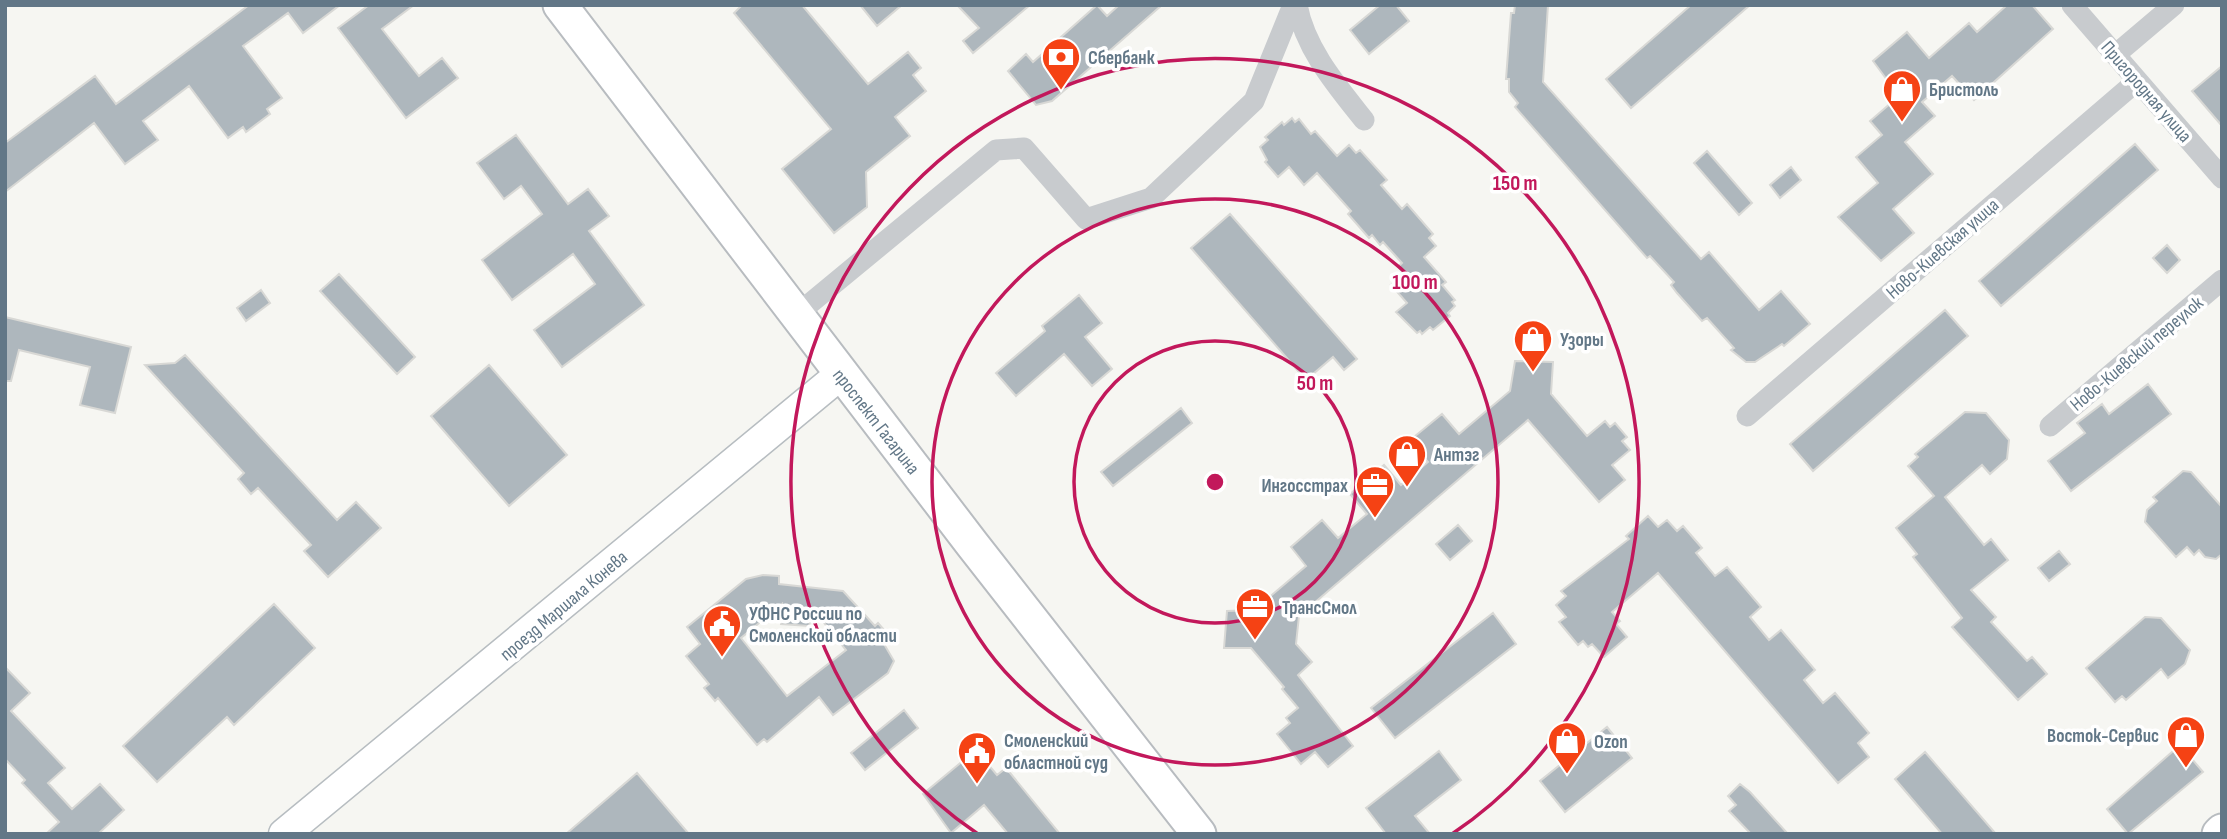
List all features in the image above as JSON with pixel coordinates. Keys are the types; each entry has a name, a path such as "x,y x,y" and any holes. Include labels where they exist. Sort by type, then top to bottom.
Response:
{"main road":[{"name":"проспект Гагарина","path":"560,5 841,374 1199,834"}],"street":[{"path":"796,315 996,150 1024,148 1086,219 1151,198 1254,102 1295,5"},
{"path":"1295,5 1301,30 1344,96 1364,120"},
{"name":"Пригородная улица","path":"2072,5 2222,178"},
{"path":"2115,55 2174,5"},
{"name":"Ново-Киевская улица","path":"1747,416 2137,81"},
{"name":"Ново-Киевский переулок","path":"2050,426 2222,280"},
{"name":"проезд Маршала Конева","path":"284,834 841,374"}],"building":[{"path":"249,5 340,5 303,33 288,13 243,46 282,98 267,109 270,114 246,132 243,127 228,138 189,86 143,121 158,140 125,164 94,123 5,192 5,143 95,76 116,104"},
{"path":"369,5 414,5 382,29 419,76 442,58 458,78 406,118 338,28"},
{"path":"742,5 802,5 868,84 908,52 921,68 913,75 926,91 895,117 910,136 866,172 867,207 834,233 782,169 831,129 734,13"},
{"path":"860,5 902,5 877,26"},
{"path":"957,5 1030,5 973,53 963,41 979,28"},
{"path":"1097,5 1107,16 1119,5 1162,5 1052,101 1036,105 1008,71 1026,54 1033,62"},
{"path":"1380,5 1396,5 1409,21 1369,54 1350,30"},
{"path":"1515,5 1548,5 1543,82 1701,259 1709,252 1759,310 1781,291 1810,324 1784,346 1782,344 1755,362 1746,362 1731,350 1734,348 1707,318 1702,321 1671,285 1674,282 1650,256 1647,258 1515,107 1518,103 1509,92 1509,79 1506,79 1511,13 1514,13"},
{"path":"1691,5 1750,5 1631,108 1606,79"},
{"path":"2007,5 2032,5 2053,29 1974,100 1952,76 1922,102 1935,116 1905,142 1933,174 1893,209 1914,233 1881,261 1838,217 1878,183 1856,157 1882,135 1870,121 1899,96 1873,61 1907,32 1929,58 1969,23 1977,32"},
{"path":"2222,66 2222,126 2192,91"},
{"path":"1292,118 1295,122 1299,119 1311,134 1315,131 1337,156 1349,145 1356,153 1360,150 1387,180 1381,185 1402,209 1407,204 1433,234 1429,238 1436,246 1424,257 1446,282 1442,285 1455,300 1452,302 1455,306 1448,313 1450,316 1433,330 1430,327 1422,334 1420,331 1417,333 1396,312 1407,303 1391,285 1405,274 1398,267 1402,263 1383,242 1380,245 1372,235 1369,238 1348,214 1351,211 1317,173 1304,185 1289,167 1278,177 1265,162 1267,160 1260,147 1268,140 1265,137 1282,122 1284,125"},
{"path":"516,135 568,204 588,189 609,216 589,231 644,305 562,367 534,330 595,284 573,254 512,300 482,260 542,214 521,186 504,199 477,163"},
{"path":"2135,144 2158,170 2001,306 1979,281"},
{"path":"1707,151 1752,203 1739,215 1694,163"},
{"path":"1791,167 1801,180 1780,198 1770,185"},
{"path":"1230,214 1357,359 1344,370 1333,357 1306,380 1191,248"},
{"path":"2167,245 2180,260 2167,273 2153,258"},
{"path":"339,274 415,357 397,374 320,291"},
{"path":"261,290 270,303 246,321 237,308"},
{"path":"1079,295 1102,323 1085,337 1112,369 1092,386 1064,354 1016,396 996,373 1045,331 1042,326"},
{"path":"1945,310 1968,336 1813,471 1790,444"},
{"path":"5,317 131,347 115,413 80,405 90,367 19,350 11,381 5,381"},
{"path":"185,355 337,520 356,502 381,528 328,577 304,551 311,545 258,488 251,494 238,479 244,473 145,365 175,363"},
{"path":"1515,361 1553,362 1551,394 1587,436 1605,421 1610,427 1615,423 1627,437 1622,441 1630,450 1612,465 1625,480 1599,502 1528,420 1299,616 1296,644 1312,662 1298,675 1353,746 1328,767 1315,752 1301,764 1277,734 1290,723 1286,718 1298,708 1251,648 1224,648 1227,611 1254,610 1306,566 1291,547 1322,520 1338,538 1367,514 1350,494 1384,465 1401,485 1428,462 1409,441 1442,414 1459,434 1510,391"},
{"path":"489,365 567,455 509,506 431,416"},
{"path":"2148,384 2171,414 2071,491 2048,461 2085,433 2077,423 2102,404 2109,414"},
{"path":"1181,408 1192,423 1113,486 1101,472"},
{"path":"1965,412 1986,413 2009,440 2007,459 1990,474 1982,465 1945,497 1984,545 1991,539 2008,560 1971,590 1996,617 1991,622 2027,661 2032,657 2047,674 2018,700 1952,627 1962,618 1913,557 1917,554 1896,528 1934,496 1908,466 1918,457 1915,454"},
{"path":"2183,471 2191,472 2222,507 2222,554 2216,559 2205,557 2199,550 2194,555 2187,547 2176,557 2145,522 2147,510 2157,501 2153,497"},
{"path":"1648,516 1658,527 1667,520 1677,531 1683,526 1702,548 1696,553 1715,576 1727,567 1761,607 1750,617 1769,640 1781,630 1815,670 1804,680 1823,703 1835,693 1869,733 1858,743 1869,757 1838,783 1658,573 1612,612 1620,621 1616,624 1627,637 1604,657 1592,644 1588,647 1583,641 1578,645 1559,622 1566,617 1556,605 1566,596 1561,591 1629,539 1626,536"},
{"path":"1458,525 1472,541 1450,560 1436,544"},
{"path":"2059,551 2070,564 2049,581 2038,568"},
{"name":"УФНС России по Смоленской области","path":"763,575 779,576 779,584 843,591 875,626 878,623 891,638 884,644 894,661 888,673 833,715 819,697 767,742 764,739 757,745 718,698 715,701 704,688 709,684 686,656 700,644 687,627 746,579","holes":["782,604 781,624 809,626 813,609 846,650 787,696 741,638"]},
{"path":"274,604 315,648 234,725 227,717 157,782 123,746"},
{"path":"1493,613 1516,644 1395,738 1371,708"},
{"path":"2145,617 2161,618 2190,650 2185,664 2168,678 2161,669 2126,700 2122,696 2115,702 2086,668"},
{"path":"5,667 30,693 11,711 65,768 48,783 72,809 100,784 124,810 98,834 46,834 59,822 22,783 25,780 5,759"},
{"path":"904,710 918,728 865,770 851,753"},
{"path":"1607,727 1632,758 1565,812 1540,781"},
{"path":"2180,745 2203,772 2128,834 2107,809"},
{"name":"Смоленский областной суд","path":"976,750 997,775 1006,768 1060,834 1008,834 984,805 951,833 923,794"},
{"path":"1439,751 1461,780 1415,816 1430,834 1386,834 1366,808"},
{"path":"1925,752 1996,834 1942,834 1895,779"},
{"path":"637,773 689,834 566,834"},
{"path":"1740,784 1788,834 1751,834 1729,811 1736,805 1728,796"}],"place":[{"name":"Сбербанк","path":"1061,91"},
{"name":"Бристоль","path":"1902,123"},
{"name":"Узоры","path":"1533,373"},
{"name":"Антэг","path":"1407,488"},
{"name":"Ингосстрах","path":"1375,519"},
{"name":"ТрансСмол","path":"1255,641"},
{"name":"УФНС России по Смоленской области","path":"722,658"},
{"name":"Восток-Сервис","path":"2186,769"},
{"name":"Ozon","path":"1567,775"},
{"name":"Смоленский областной суд","path":"977,785"}]}
